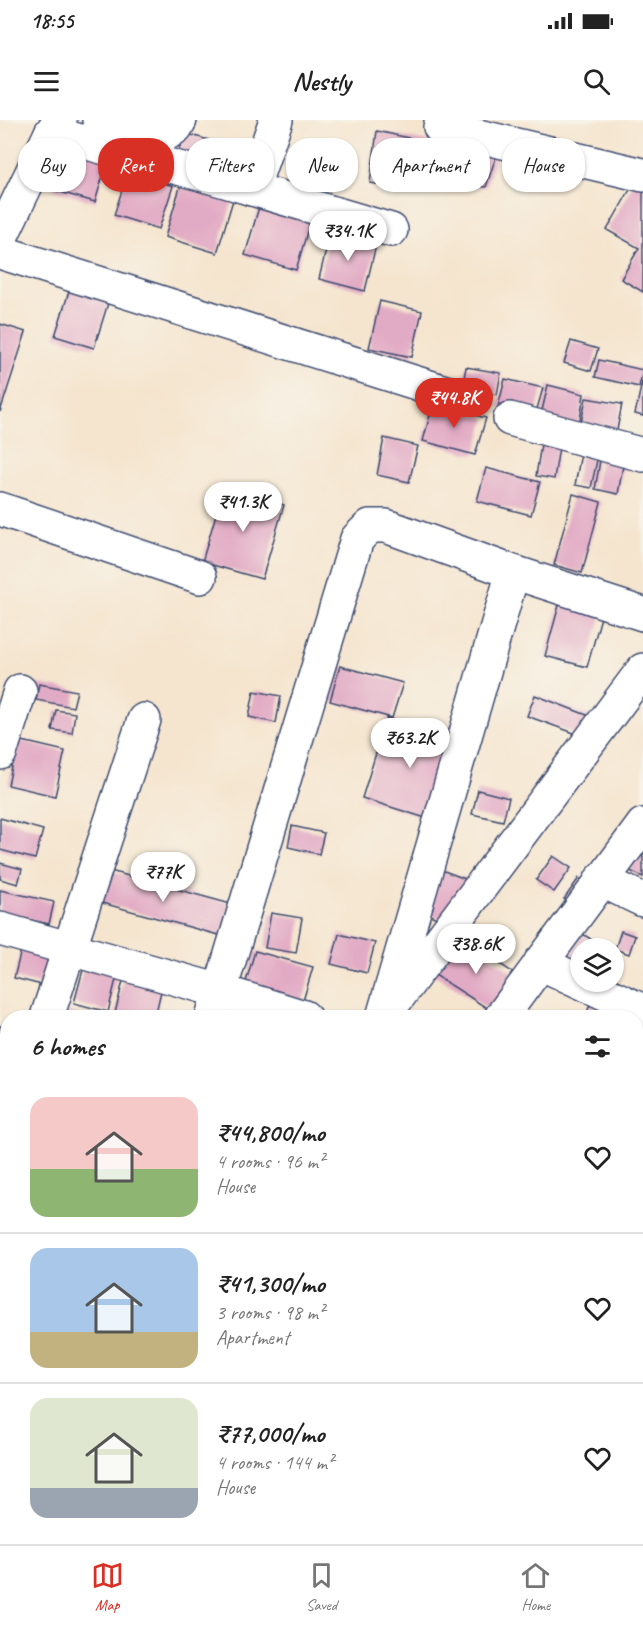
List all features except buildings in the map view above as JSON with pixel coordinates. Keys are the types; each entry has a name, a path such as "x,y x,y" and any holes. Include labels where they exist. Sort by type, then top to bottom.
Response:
{"street":[{"path":"99,120 166,134 176,127 180,120"},
{"path":"270,138 276,120"},
{"path":"442,120 440,127 643,175"},
{"path":"0,239 56,127 186,168"},
{"path":"262,192 391,230"},
{"path":"0,252 140,294 461,397"},
{"path":"510,419 643,455"},
{"path":"0,509 200,577"},
{"path":"216,1004 357,539 370,526 386,526 513,572 643,614"},
{"path":"385,1010 513,572"},
{"path":"388,1010 643,670"},
{"path":"0,753 20,691"},
{"path":"49,1010 144,720"},
{"path":"506,1010 643,825"},
{"path":"601,880 643,900"},
{"path":"0,929 68,950 216,1004 257,1010"},
{"path":"540,963 641,1010"}]}
